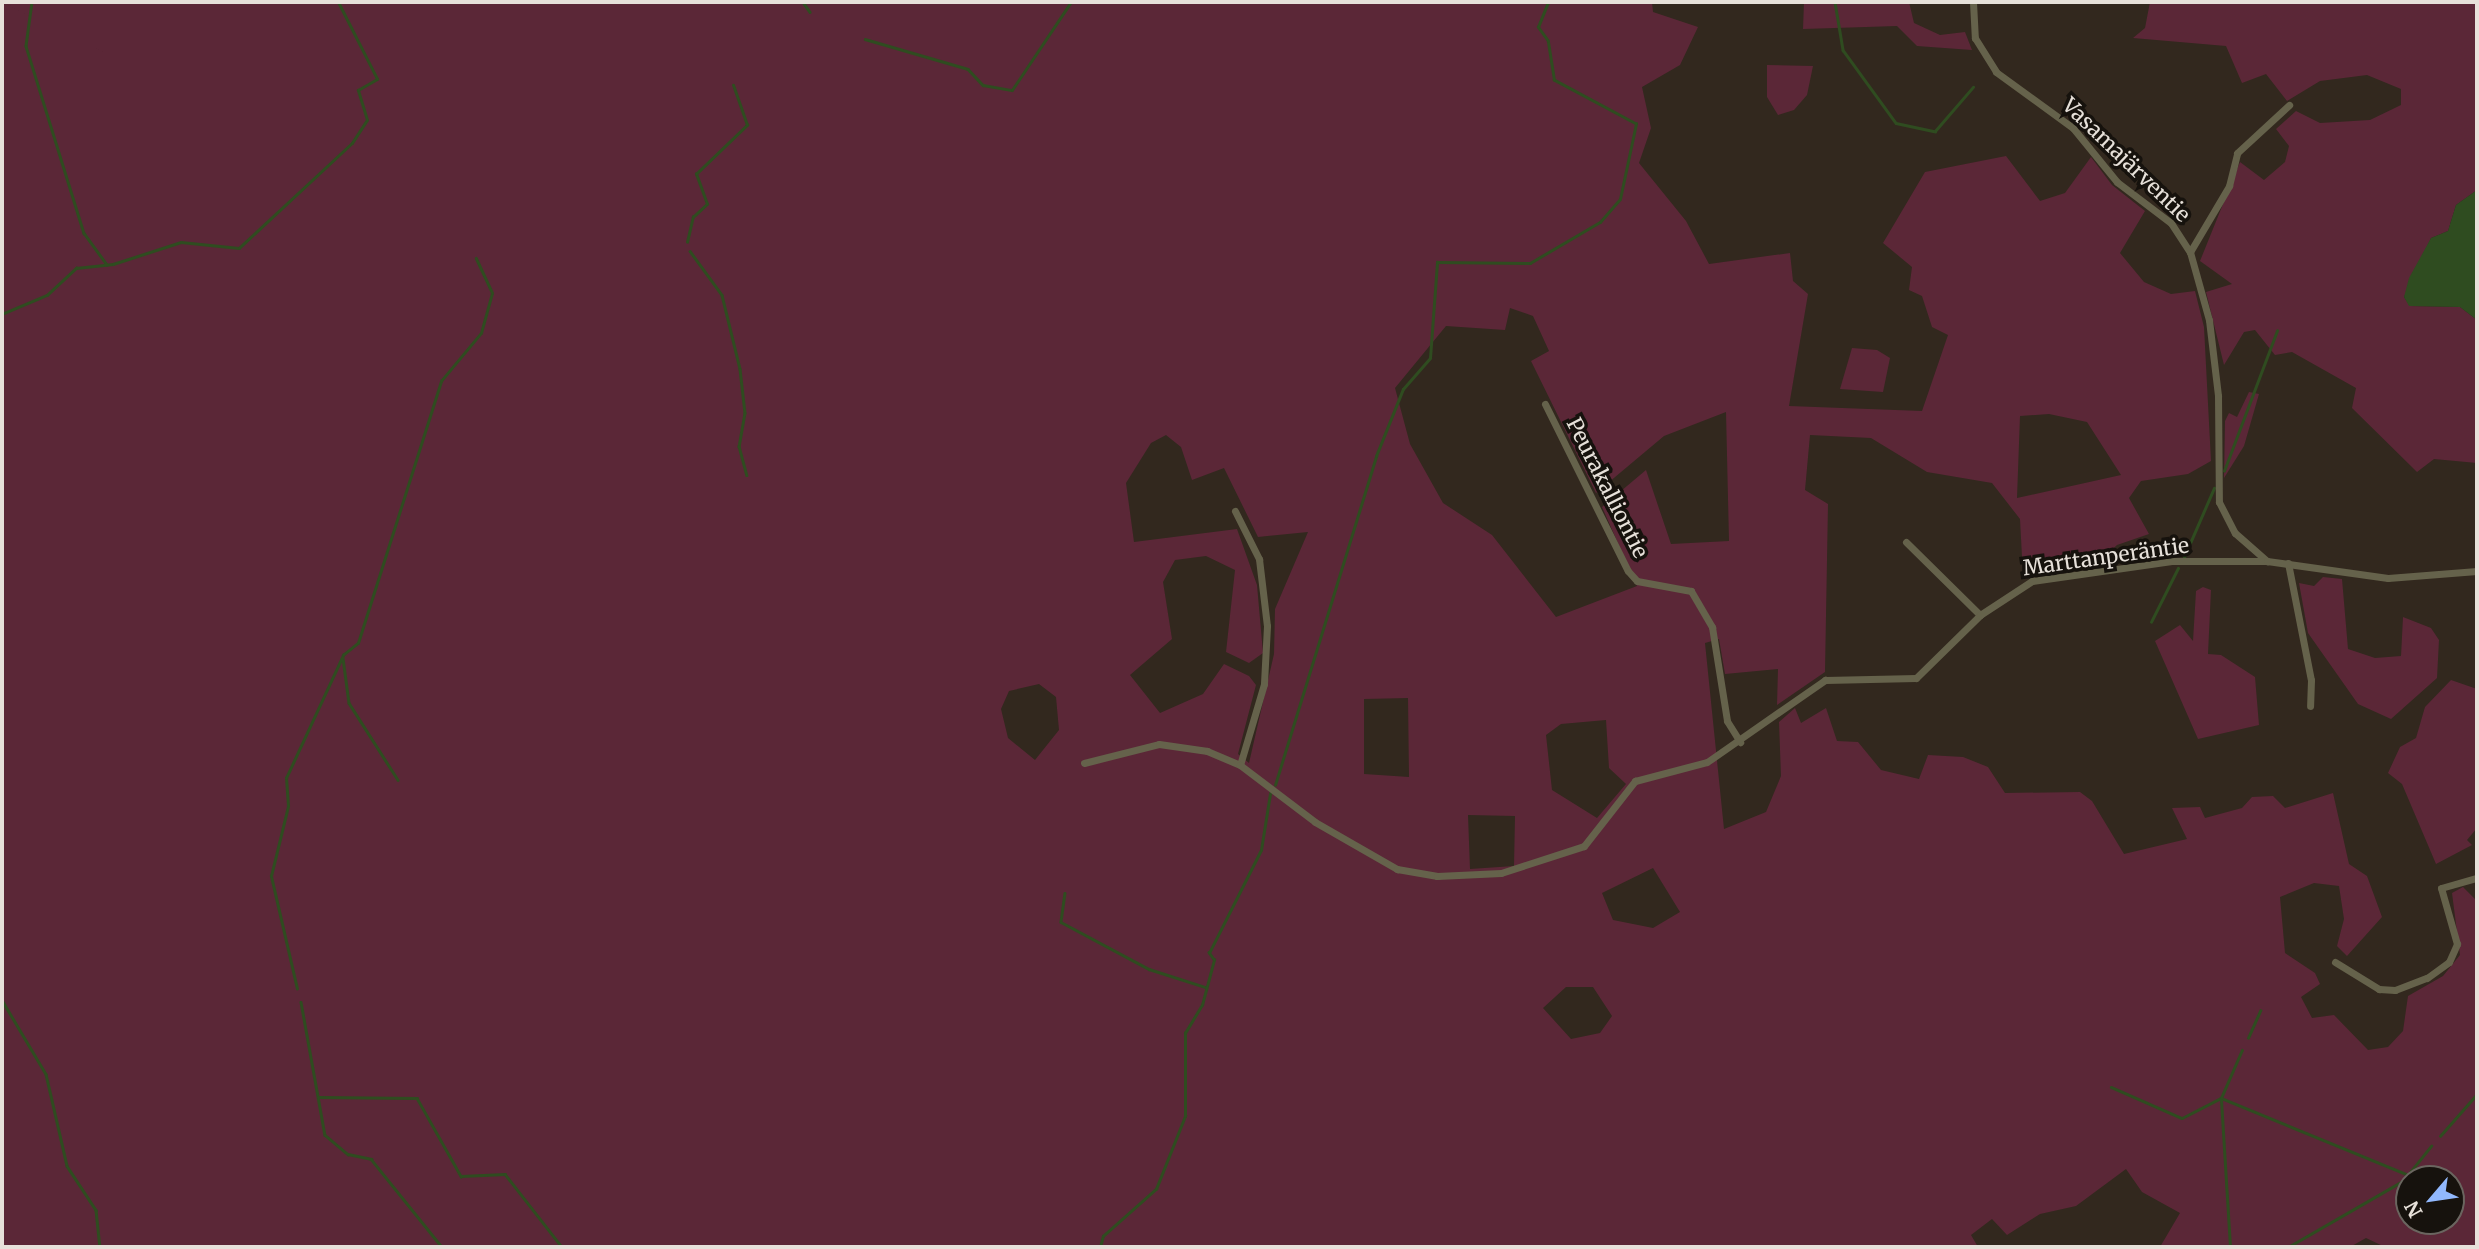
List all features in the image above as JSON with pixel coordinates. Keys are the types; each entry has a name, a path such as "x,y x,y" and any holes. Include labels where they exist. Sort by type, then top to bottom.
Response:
{"street":[{"name":"Vasamajärventie","path":"1973,2 1975,38 1996,72 2073,128 2117,181 2171,223 2190,252 2209,320 2218,396 2220,502 2235,533 2267,561"},
{"path":"2190,252 2229,186 2237,153 2289,105"},
{"name":"Peurakalliontie","path":"1545,404 1628,571 1637,581 1691,591 1712,627 1727,722 1740,742"},
{"path":"1235,511 1259,559 1267,625 1264,684 1240,765"},
{"path":"1906,542 1980,615"},
{"name":"Marttanperäntie","path":"1084,762 1159,744 1208,751 1240,765 1315,822 1397,869 1471,875 1525,868 1545,855 1584,846 1635,781 1707,762 1740,742 1825,680 1916,678 1980,615 2032,581 2172,561 2267,561"},
{"path":"2267,561 2388,578 2477,571"},
{"path":"2288,563 2311,680 2309,706"},
{"path":"2335,962 2379,989 2395,990 2427,978 2449,962 2456,944 2441,888 2477,878"}],"shaded area":[{"path":"2,2 1652,2 1653,12 1698,27 1680,65 1642,87 1651,128 1639,163 1686,221 1709,264 1790,253 1793,281 1808,294 1789,406 1922,411 1948,335 1932,327 1922,296 1909,290 1912,267 1883,243 1925,172 2006,156 2040,201 2065,193 2091,157 2112,185 2145,211 2120,253 2144,282 2171,294 2195,291 2204,327 2211,461 2188,474 2141,481 2129,498 2149,534 2117,545 2096,565 2023,576 2020,519 1992,483 1927,472 1871,438 1810,435 1805,490 1828,504 1825,672 1777,705 1778,669 1725,674 1719,639 1705,643 1724,829 1766,812 1781,776 1779,722 1795,708 1801,723 1826,708 1837,741 1858,742 1881,770 1919,779 1928,755 1963,757 1988,767 2005,793 2080,792 2092,801 2124,854 2187,839 2172,808 2200,807 2205,818 2242,808 2252,797 2273,796 2285,808 2333,793 2349,864 2367,876 2382,917 2347,956 2337,946 2344,919 2339,886 2314,883 2280,897 2285,953 2315,973 2320,984 2301,997 2312,1018 2334,1015 2368,1050 2388,1047 2403,1031 2408,996 2443,976 2460,955 2452,893 2463,887 2477,901 2477,1247 2385,1247 2366,1238 2350,1247 2160,1247 2180,1213 2142,1192 2126,1169 2076,1206 2040,1214 2007,1235 1992,1219 1971,1235 1978,1247 2,1247","holes":["1510,308 1533,316 1549,351 1531,361 1596,493 1664,436 1726,412 1729,541 1671,544 1646,470 1602,507 1637,586 1556,617 1492,535 1443,503 1410,444 1395,388 1446,326 1505,330","2049,414 2087,422 2121,475 2017,498 2020,416","1166,435 1181,447 1192,480 1224,468 1258,537 1308,532 1275,609 1274,654 1249,763 1238,754 1256,685 1249,676 1224,664 1203,694 1160,713 1130,675 1172,639 1163,582 1175,560 1206,556 1235,570 1226,652 1249,663 1263,653 1257,585 1237,529 1134,542 1126,483 1151,443","1039,684 1056,697 1059,730 1035,760 1008,738 1001,709 1009,691","1408,698 1409,777 1364,774 1364,699","1606,720 1609,768 1626,784 1597,818 1552,790 1546,735 1561,724","1468,815 1515,816 1514,866 1470,869","1653,868 1680,912 1653,928 1613,920 1602,893","1566,987 1593,987 1612,1016 1600,1033 1571,1039 1543,1008"]},
{"path":"1804,2 1909,2 1914,23 1940,35 1965,32 1972,50 1917,46 1897,26 1803,29"},
{"path":"2150,2 2477,2 2477,190 2456,205 2448,231 2431,238 2404,297 2410,306 2460,307 2477,320 2477,463 2434,459 2417,472 2352,408 2356,388 2292,352 2275,355 2255,330 2244,332 2224,365 2206,292 2232,284 2200,261 2240,162 2264,180 2285,162 2289,146 2276,129 2296,111 2320,123 2370,120 2401,105 2401,89 2367,75 2320,81 2287,101 2266,74 2242,83 2226,46 2133,38 2145,28"},
{"path":"1767,65 1813,66 1807,95 1794,110 1778,115 1767,97"},
{"path":"2477,190 2477,320 2460,307 2409,306 2404,297 2409,278 2431,238 2448,231 2456,205"},
{"path":"1852,348 1877,350 1890,358 1883,392 1840,389"},
{"path":"2249,392 2259,394 2244,446 2224,478 2225,421 2229,413 2237,417"},
{"path":"2323,577 2342,579 2348,649 2375,658 2401,656 2403,617 2431,628 2439,640 2437,678 2391,719 2358,704 2308,633 2299,583 2314,586"},
{"path":"2203,587 2211,590 2208,654 2221,655 2255,677 2259,725 2198,739 2155,641 2180,625 2193,641 2196,591"},
{"path":"2451,680 2477,689 2477,828 2467,840 2472,845 2436,864 2402,784 2388,773 2400,747 2416,738 2425,707"}],"waterway":[{"path":"32,2 26,46 84,233 107,265"},
{"path":"2,314 47,295 76,268 113,264 181,242 239,248 352,143 367,120 358,90 377,79 338,2"},
{"path":"803,2 810,12"},
{"path":"865,39 968,69 983,85 1012,90 1071,2"},
{"path":"1275,785 1376,456 1403,389 1430,358 1437,262 1530,263 1600,222 1620,199 1636,124 1554,80 1548,41 1538,27 1548,2"},
{"path":"1835,2 1843,50 1896,123 1935,131 1973,87"},
{"path":"687,242 693,217 707,204 696,174 747,125 733,85"},
{"path":"690,251 722,295 740,369 745,413 739,446 747,475"},
{"path":"297,989 271,876 288,806 286,778 343,655 358,643 441,381 481,333 492,293 476,258"},
{"path":"2224,471 2277,331"},
{"path":"2184,557 2214,488"},
{"path":"2151,622 2178,568"},
{"path":"343,658 349,703 398,780"},
{"path":"1100,1247 1103,1236 1156,1189 1185,1116 1185,1033 1202,1005 1214,960 1209,953 1261,850 1270,794"},
{"path":"1065,893 1061,922 1149,969 1205,987"},
{"path":"2,1000 46,1074 67,1166 96,1210 100,1247"},
{"path":"301,1002 325,1135 348,1154 371,1159 442,1247"},
{"path":"2248,1038 2260,1011"},
{"path":"2230,1247 2221,1098 2242,1050"},
{"path":"2111,1087 2182,1118 2221,1098 2395,1169"},
{"path":"2440,1136 2477,1094"},
{"path":"318,1097 417,1098 461,1176 505,1174 562,1247"},
{"path":"2288,1247 2403,1181 2431,1146"}]}
